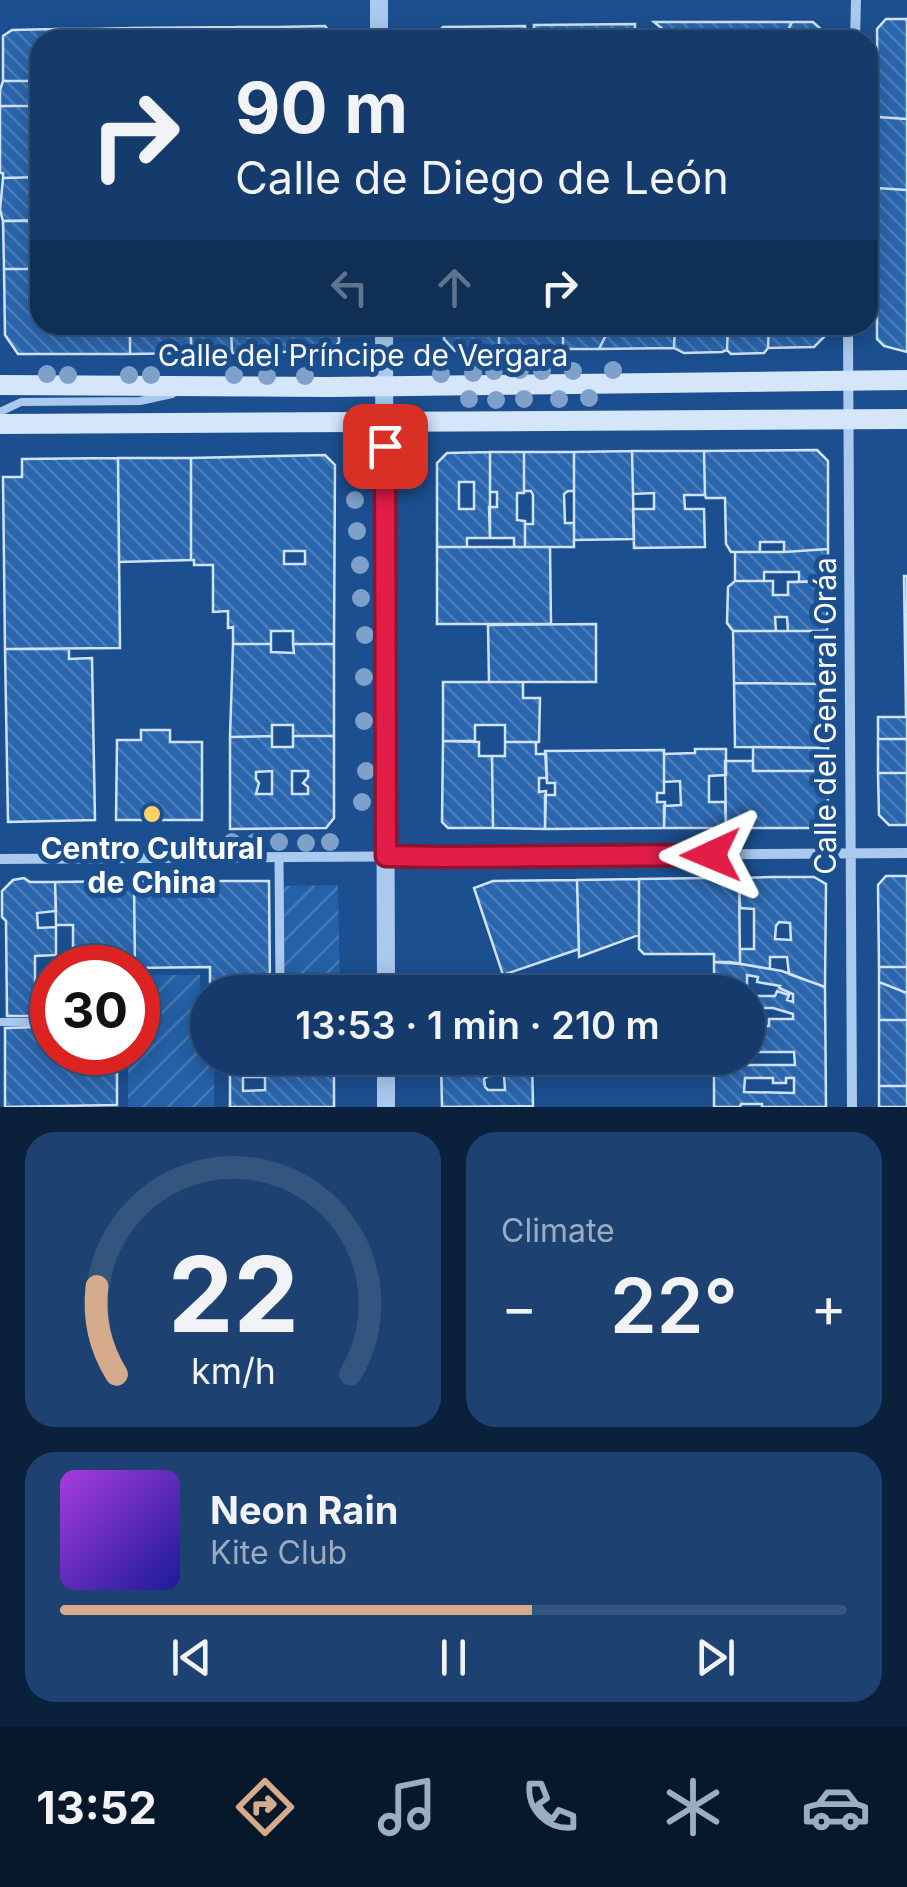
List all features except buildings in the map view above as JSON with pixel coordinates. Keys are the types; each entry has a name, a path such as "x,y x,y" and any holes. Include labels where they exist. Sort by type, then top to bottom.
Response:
{"main road":[{"name":"Calle del Príncipe de Vergara","path":"0,385 385,386 907,380"},
{"path":"0,424 907,419"}],"street":[{"path":"379,0 380,30"},
{"path":"855,30 856,0"},
{"path":"384,335 386,975"},
{"name":"Calle del General Oráa","path":"848,335 852,1107"},
{"path":"0,859 907,853"},
{"path":"278,857 280,975"},
{"path":"386,1075 386,1107"}],"lane":[{"path":"0,412 21,402 140,402 200,386"},
{"path":"0,1022 30,1022"}],"shaded area":[{"path":"338,885 340,975 276,975 275,886"},
{"path":"160,975 190,975 190,1075 214,1075 214,1107 128,1107 128,1075 160,1075"}],"place":[{"name":"Centro Cultural de China","path":"152,814"}],"route":[{"path":"385,446 386,856 711,855"}]}
